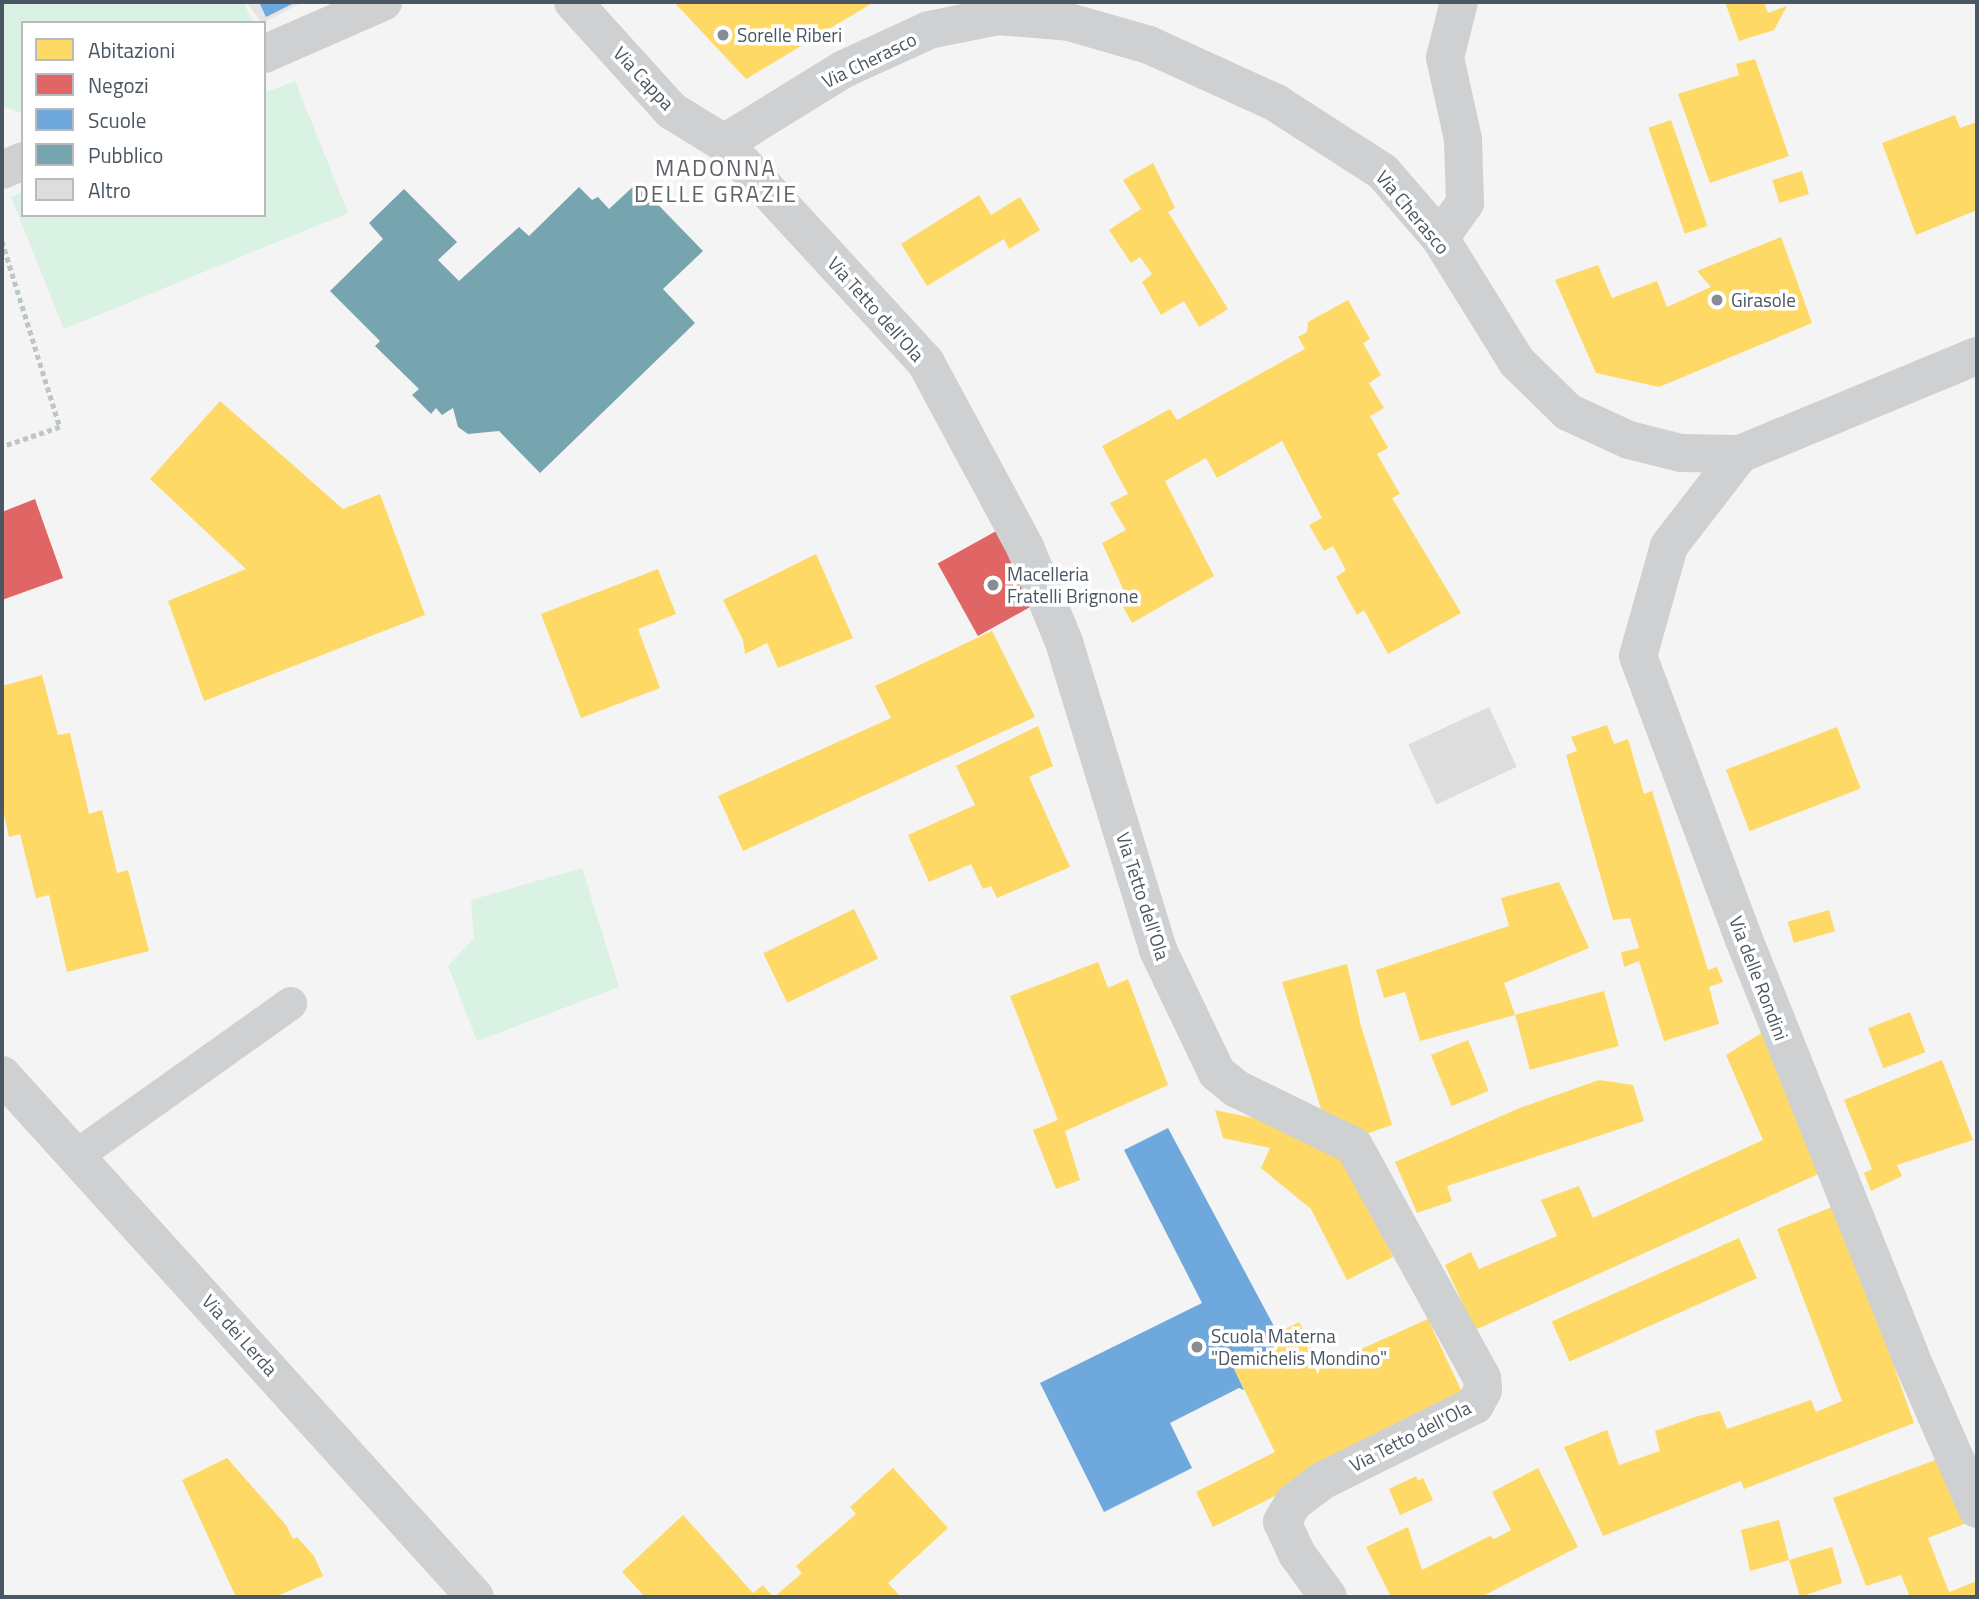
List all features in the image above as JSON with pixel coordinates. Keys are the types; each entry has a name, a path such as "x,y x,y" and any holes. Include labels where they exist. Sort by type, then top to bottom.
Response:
{"street":[{"path":"266,53 383,2"},
{"name":"Via Cappa","path":"573,2 672,111 724,143"},
{"path":"1440,238 1465,203 1463,139 1444,58 1459,2"},
{"name":"Via Cherasco","path":"724,143 844,69 929,30 998,16 1069,22 1149,45 1276,103 1383,172 1440,238 1517,362 1568,412 1629,440 1668,450 1740,454 1977,356"},
{"name":"Via Tetto dell'Ola","path":"724,143 926,363 1012,524 1064,642 1157,950 1217,1073 1237,1090 1354,1146 1482,1378 1483,1390 1475,1405 1322,1482 1293,1503 1282,1522 1297,1555 1328,1597"},
{"path":"2,170 21,162"},
{"name":"Via delle Rondini","path":"1740,454 1669,547 1638,656 1768,1000 1909,1353 1977,1508"},
{"name":"Via dei Lerda","path":"2,1075 475,1597"}],"lane":[{"path":"75,1156 290,1003"}],"path":[{"path":"2,241 60,427 2,447"}],"shaded area":[{"path":"246,2 303,2 266,21 260,21"}],"green space":[{"path":"2,2 243,2 253,21 21,21 21,113 2,106"},
{"path":"295,81 348,213 64,329 11,197 21,193 21,217 266,217 266,92"},
{"path":"582,868 619,987 477,1041 448,966 474,938 471,900"}],"building: Abitazioni":[{"path":"674,2 874,2 746,79"},
{"path":"1725,2 1764,2 1768,13 1787,6 1774,30 1739,41"},
{"path":"1755,59 1789,156 1710,183 1678,94 1739,75 1736,64"},
{"path":"1955,115 1960,128 1977,122 1977,210 1916,235 1882,143"},
{"path":"1671,120 1707,226 1685,234 1648,128"},
{"path":"1153,163 1175,208 1168,212 1228,309 1199,327 1184,301 1161,315 1142,282 1152,274 1140,257 1131,263 1109,230 1141,209 1123,180"},
{"path":"1802,171 1809,194 1779,203 1772,180"},
{"path":"979,195 991,215 1020,197 1040,230 1009,249 1004,239 927,286 901,244"},
{"path":"1781,237 1812,323 1659,387 1596,373 1555,280 1598,265 1612,298 1657,281 1667,307 1711,287 1697,271"},
{"path":"1348,300 1370,339 1363,343 1381,375 1369,383 1384,408 1370,416 1388,448 1377,454 1400,494 1392,498 1461,613 1388,654 1364,610 1357,615 1336,577 1346,570 1333,546 1324,551 1309,525 1322,518 1282,441 1217,478 1206,458 1165,481 1214,576 1132,623 1122,605 1129,602 1102,543 1126,530 1110,503 1128,494 1102,446 1170,409 1177,420 1305,349 1298,337 1307,332 1308,322"},
{"path":"220,401 343,509 380,494 425,615 204,701 168,601 246,569 150,479"},
{"path":"816,554 853,638 778,668 767,643 745,654 743,640 723,600"},
{"path":"658,569 676,614 638,629 660,688 581,718 541,614"},
{"path":"992,631 1035,717 743,851 718,796 891,718 875,686"},
{"path":"42,675 58,735 70,733 89,814 102,810 117,873 128,870 149,951 67,972 49,895 36,898 20,834 9,837 2,806 2,686"},
{"path":"1607,725 1614,744 1628,739 1644,794 1652,791 1708,970 1717,967 1723,982 1709,987 1719,1024 1664,1041 1639,961 1624,967 1621,952 1639,948 1630,918 1613,920 1566,755 1577,751 1571,737"},
{"path":"1038,726 1053,766 1029,777 1070,867 997,898 991,886 983,889 971,864 929,882 908,835 975,805 956,766"},
{"path":"1837,727 1861,789 1750,831 1726,770"},
{"path":"1559,882 1589,948 1504,983 1515,1015 1420,1041 1405,992 1384,998 1376,970 1509,926 1501,898"},
{"path":"854,909 878,958 787,1003 763,953"},
{"path":"1829,910 1835,931 1794,943 1788,922"},
{"path":"1098,962 1108,988 1128,979 1168,1085 1065,1131 1080,1180 1056,1189 1033,1130 1058,1120 1010,996"},
{"path":"1347,964 1361,1026 1392,1125 1357,1137 1325,1122 1282,982"},
{"path":"1604,991 1619,1046 1530,1070 1515,1015"},
{"path":"1910,1012 1925,1052 1883,1068 1868,1028"},
{"path":"1763,1032 1825,1171 1475,1330 1445,1265 1471,1252 1479,1269 1557,1236 1541,1200 1579,1186 1593,1218 1763,1140 1726,1055"},
{"path":"1468,1040 1489,1091 1452,1106 1431,1055"},
{"path":"1942,1060 1973,1140 1897,1165 1902,1176 1871,1191 1864,1173 1872,1169 1844,1100"},
{"path":"1599,1080 1633,1085 1644,1121 1447,1186 1452,1201 1417,1213 1395,1162 1520,1108"},
{"path":"1215,1110 1258,1119 1343,1154 1393,1257 1347,1280 1311,1209 1261,1168 1270,1148 1223,1138"},
{"path":"1837,1205 1914,1423 1744,1489 1741,1481 1603,1536 1564,1447 1607,1430 1619,1465 1660,1451 1655,1431 1698,1416 1720,1411 1727,1429 1811,1400 1816,1412 1842,1401 1777,1229"},
{"path":"1739,1238 1757,1278 1570,1362 1552,1321"},
{"path":"1428,1319 1466,1401 1213,1527 1196,1492 1275,1452 1234,1369 1283,1343 1278,1333 1299,1322 1321,1367"},
{"path":"227,1458 286,1525 293,1539 297,1537 314,1556 323,1576 275,1597 236,1597 182,1480"},
{"path":"1938,1459 1972,1521 1928,1538 1949,1592 1977,1581 1977,1597 1910,1597 1901,1575 1866,1586 1833,1498"},
{"path":"893,1468 948,1528 888,1583 900,1596 774,1597 802,1573 796,1566 856,1514 850,1507"},
{"path":"1538,1468 1578,1547 1481,1597 1391,1597 1366,1547 1408,1527 1422,1570 1490,1536 1494,1539 1511,1530 1492,1492"},
{"path":"1416,1476 1418,1481 1423,1478 1433,1500 1400,1515 1389,1489"},
{"path":"683,1515 753,1593 763,1585 773,1597 645,1597 622,1572"},
{"path":"1779,1520 1789,1560 1750,1571 1741,1530"},
{"path":"1832,1547 1842,1583 1800,1597 1789,1560"}],"building: Negozi":[{"path":"35,499 63,578 2,600 2,512"},
{"path":"998,530 1038,603 978,636 938,563"}],"building: Scuole":[{"path":"259,2 296,2 266,17"},
{"path":"1168,1128 1283,1343 1234,1369 1244,1390 1239,1388 1170,1423 1192,1468 1104,1512 1040,1383 1202,1303 1124,1150"}],"building: Pubblico":[{"path":"637,183 703,251 663,289 695,323 540,473 499,431 468,434 458,427 453,408 442,415 436,408 431,414 412,395 419,389 375,346 380,341 330,291 383,239 369,223 404,189 457,242 438,260 459,281 519,227 529,236 579,187 592,200 598,197 609,209"}],"building: Altro":[{"path":"1489,707 1517,767 1436,804 1408,745"}],"place":[{"name":"Sorelle Riberi","path":"723,35"},
{"name":"Girasole","path":"1717,300"},
{"name":"Macelleria Fratelli Brignone","path":"993,585"},
{"name":"Scuola Materna \"Demichelis Mondino\"","path":"1197,1347"}],"district":[{"name":"MADONNA DELLE GRAZIE","path":"716,181"}]}
